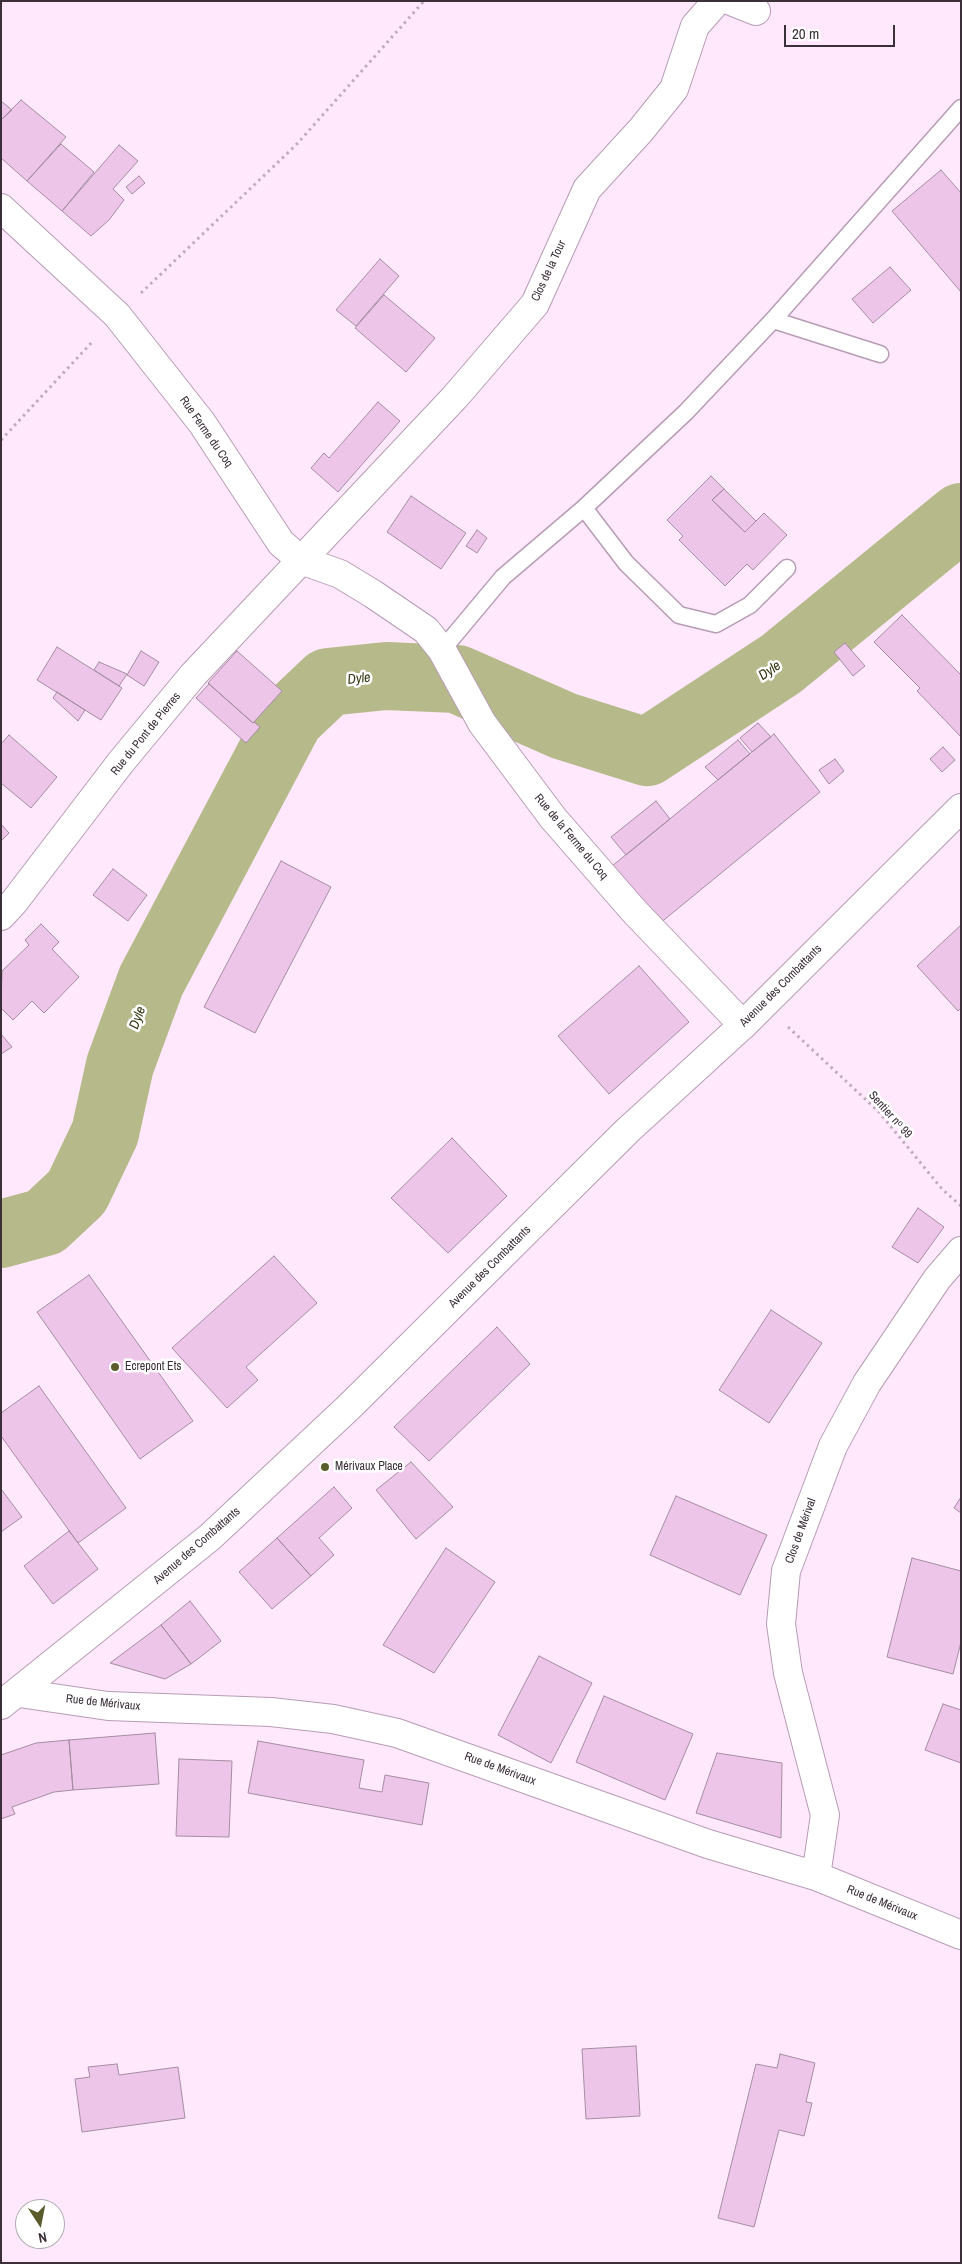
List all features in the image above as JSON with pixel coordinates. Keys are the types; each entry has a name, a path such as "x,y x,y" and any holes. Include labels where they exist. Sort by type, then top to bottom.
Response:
{"street":[{"name":"Clos de la Tour","path":"301,560 455,397 535,304 587,189 641,130 674,89 695,26 717,1"},
{"path":"731,1 756,12"},
{"name":"Rue Ferme du Coq","path":"1,208 117,315 202,423 281,543 301,560 340,574 373,594 434,640"},
{"name":"Rue du Pont de Pierres","path":"1,916 14,902 121,762 194,676 301,560"},
{"name":"Rue de la Ferme du Coq","path":"434,640 482,723 553,818 634,911 743,1024"},
{"name":"Avenue des Combattants","path":"10,1699 210,1537 349,1407 627,1131 743,1024 961,808"},
{"name":"Clos de Mérival","path":"816,1876 825,1815 788,1673 781,1624 786,1571 833,1446 867,1383 937,1279 961,1252"},
{"name":"Rue de Mérivaux","path":"10,1699 108,1706 280,1713 333,1719 397,1733 708,1844 816,1876 961,1936"}],"lane":[{"path":"434,640 503,577 584,508 686,412 773,320 961,108"},
{"path":"773,320 880,354"},
{"path":"584,508 626,563 679,615 716,624 750,605 787,568"}],"path":[{"path":"1,440 117,315 296,145 424,1"},
{"name":"Sentier nᵒ 99","path":"801,1040 879,1112 942,1189 961,1206"}],"building":[{"path":"21,100 66,137 27,181 1,158 1,120"},
{"path":"1,101 12,110 1,120"},
{"path":"61,144 94,172 62,211 27,181"},
{"path":"119,145 138,161 113,189 124,200 109,220 91,236 62,211"},
{"path":"941,170 961,193 961,292 892,211"},
{"path":"139,176 145,183 132,194 126,187"},
{"path":"380,259 399,276 356,326 336,310"},
{"path":"890,267 911,290 873,323 852,299"},
{"path":"384,295 435,338 406,372 355,328"},
{"path":"378,402 400,421 338,492 311,468 324,453 329,458"},
{"path":"711,476 724,489 712,500 745,532 764,513 787,535 753,570 747,564 725,586 679,540 683,536 667,520"},
{"path":"724,489 756,521 745,532 712,500"},
{"path":"411,496 466,533 441,569 387,532"},
{"path":"477,530 487,538 477,553 466,546"},
{"path":"902,615 961,675 961,737 917,691 920,688 874,642"},
{"path":"845,643 865,666 853,676 834,652"},
{"path":"57,647 122,688 101,720 37,680"},
{"path":"141,651 159,662 144,686 127,675"},
{"path":"237,651 282,691 253,723 208,683"},
{"path":"99,662 127,674 119,686 94,670"},
{"path":"209,684 260,727 246,743 196,698"},
{"path":"57,692 85,710 78,721 53,698"},
{"path":"758,723 771,737 752,752 740,738"},
{"path":"774,734 820,792 659,924 612,866"},
{"path":"9,735 57,777 31,808 1,783 1,744"},
{"path":"738,740 750,754 718,780 705,767"},
{"path":"943,747 955,760 942,772 930,759"},
{"path":"835,759 844,771 829,784 819,770"},
{"path":"656,801 670,819 626,855 611,837"},
{"path":"1,824 9,833 1,841"},
{"path":"281,861 331,887 255,1033 204,1007"},
{"path":"113,869 147,895 128,921 93,895"},
{"path":"41,924 59,942 52,949 79,977 44,1013 32,1001 13,1020 1,1008 2,971 29,945 25,940"},
{"path":"961,925 961,1008 958,1011 917,966"},
{"path":"639,966 689,1022 609,1094 558,1036"},
{"path":"1,1034 12,1047 1,1054"},
{"path":"452,1138 507,1196 448,1253 391,1198"},
{"path":"918,1208 944,1227 918,1263 892,1247"},
{"path":"274,1256 317,1303 246,1367 258,1380 227,1408 172,1348"},
{"name":"Ecrepont Ets","path":"89,1275 193,1421 140,1459 37,1312"},
{"path":"771,1310 822,1343 769,1423 719,1390"},
{"path":"497,1327 530,1364 429,1461 394,1427"},
{"path":"39,1386 126,1508 78,1543 1,1436 1,1413"},
{"path":"411,1462 453,1507 416,1539 376,1490"},
{"path":"334,1487 352,1508 319,1538 334,1555 311,1576 277,1538"},
{"path":"1,1489 22,1517 1,1532"},
{"path":"676,1496 767,1535 740,1595 650,1555"},
{"path":"961,1497 961,1513 954,1508"},
{"path":"69,1531 98,1569 53,1604 24,1566"},
{"path":"277,1538 311,1576 272,1609 239,1572"},
{"path":"446,1548 495,1582 434,1673 383,1645"},
{"path":"912,1558 961,1571 961,1642 953,1674 887,1657"},
{"path":"190,1601 221,1641 191,1664 161,1625"},
{"path":"161,1625 191,1664 165,1679 110,1663"},
{"path":"539,1656 592,1683 551,1763 498,1735"},
{"path":"604,1696 693,1734 665,1800 576,1762"},
{"path":"943,1704 961,1710 961,1763 925,1750"},
{"path":"155,1733 159,1784 73,1790 69,1740"},
{"path":"69,1740 73,1790 54,1792 12,1807 15,1814 1,1819 1,1755 36,1743"},
{"path":"258,1741 364,1760 359,1788 382,1792 385,1775 429,1783 422,1825 248,1793"},
{"path":"717,1753 782,1763 781,1838 696,1813"},
{"path":"179,1759 232,1761 229,1837 176,1836"},
{"path":"636,2046 640,2116 586,2119 582,2049"},
{"path":"780,2054 815,2063 806,2102 812,2103 804,2136 779,2130 754,2227 718,2218 756,2064 777,2068"},
{"path":"117,2064 119,2075 178,2067 185,2118 82,2132 75,2079 90,2077 88,2067"}],"waterway":[{"name":"Dyle","path":"1,1234 45,1222 77,1192 105,1133 120,1065 151,981 290,718 328,682 386,676 457,679 564,726 647,752 781,664 961,517"}],"place":[{"name":"Ecrepont Ets","path":"115,1367"},
{"name":"Mérivaux Place","path":"325,1467"}]}
